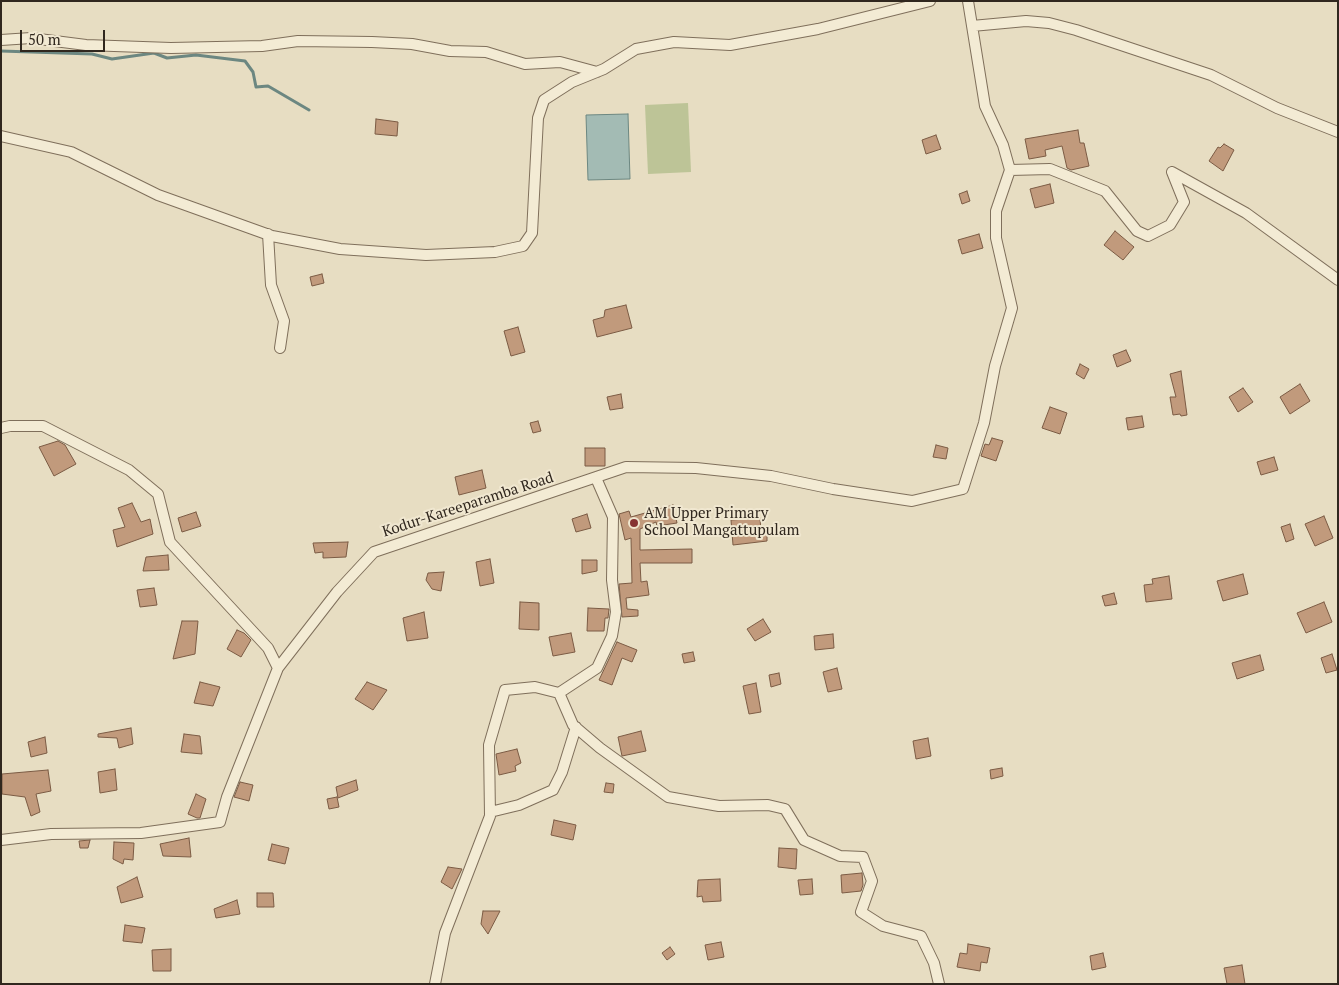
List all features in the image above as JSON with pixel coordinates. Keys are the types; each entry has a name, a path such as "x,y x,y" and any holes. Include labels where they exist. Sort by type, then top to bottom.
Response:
{"street":[{"path":"1,136 71,152 158,195 268,234 340,249 426,254 495,252 523,246 532,233 538,118 544,100 572,82 597,72 636,49 674,42 730,45 818,29 930,1"},
{"path":"968,1 985,106 1003,144 1010,170 1032,167 1050,169 1105,191 1137,231 1148,236 1170,225 1184,202 1172,172 1246,214 1338,280"},
{"path":"972,26 1026,21 1049,23 1076,30 1211,76 1277,108 1338,132"},
{"path":"1,40 31,38 86,46 171,48 262,46 316,41 380,42 412,44 450,51 486,52 525,64 560,62 597,72"},
{"name":"Kodur-Kareeparamba Road","path":"1,840 51,834 141,833 220,822 227,797 278,668 299,644 337,592 374,552 626,467 696,468 771,476 833,489 912,501 963,489 984,423 995,366 1012,308 996,238 996,211 1010,170"},
{"path":"268,234 272,286 284,320 280,348"},
{"path":"1,428 10,426 43,426 130,470 158,494 170,542 268,648 278,668"},
{"path":"559,694 597,668 612,636 616,612 612,580 613,517 596,478"},
{"path":"435,984 445,933 490,812 489,745 505,690 535,687 559,694 576,727 600,748 668,798 719,806 768,805 785,809 804,840 840,856 863,857 872,881 861,912 883,926 921,936 934,963 939,984"},
{"path":"490,812 518,805 553,790 562,772 576,727"}],"green space":[{"path":"688,103 691,172 648,174 645,105"}],"water":[{"path":"628,114 630,179 588,180 586,115"}],"building":[{"path":"376,119 398,122 397,136 375,134"},
{"path":"1078,130 1080,143 1084,143 1089,166 1071,170 1067,168 1062,146 1045,150 1046,156 1029,159 1025,139"},
{"path":"936,135 941,149 926,154 922,140"},
{"path":"1224,144 1234,150 1223,171 1209,161 1218,147 1220,148"},
{"path":"1050,184 1054,203 1035,208 1030,189"},
{"path":"967,191 970,201 962,204 959,194"},
{"path":"1115,231 1134,247 1123,260 1104,245"},
{"path":"979,234 983,248 962,254 958,240"},
{"path":"322,274 324,283 312,286 310,277"},
{"path":"626,305 632,328 597,337 593,320 604,317 605,310"},
{"path":"518,327 525,352 511,356 504,331"},
{"path":"1126,350 1131,361 1117,367 1113,355"},
{"path":"1080,364 1089,369 1084,379 1076,374"},
{"path":"1181,371 1187,415 1181,416 1180,414 1173,415 1170,397 1176,397 1170,374"},
{"path":"1300,384 1310,401 1290,414 1280,397"},
{"path":"1243,388 1253,402 1238,412 1229,397"},
{"path":"621,394 623,408 610,410 607,397"},
{"path":"1050,407 1067,413 1060,434 1042,428"},
{"path":"1142,416 1144,427 1128,430 1126,418"},
{"path":"538,421 541,431 533,433 530,423"},
{"path":"992,438 1003,441 996,461 981,456 985,444 989,445"},
{"path":"58,441 65,445 76,464 54,476 39,447"},
{"path":"936,445 948,448 946,459 933,457"},
{"path":"585,448 605,448 605,466 585,466"},
{"path":"1274,457 1278,470 1261,475 1257,462"},
{"path":"482,470 486,488 459,495 455,477"},
{"path":"132,503 141,522 150,519 153,534 117,547 113,530 125,527 118,508"},
{"path":"673,505 677,523 657,526 656,522 640,529 640,550 692,549 692,563 640,563 641,582 647,581 649,595 626,598 627,609 638,610 638,616 622,617 619,584 632,583 631,538 625,540 619,514 629,511 631,517"},
{"path":"196,512 201,526 182,532 178,518"},
{"path":"587,514 591,528 576,532 572,519"},
{"path":"1324,516 1333,538 1315,546 1305,524"},
{"path":"760,518 761,532 767,532 767,541 733,545 731,520"},
{"path":"1290,524 1294,539 1286,542 1281,527"},
{"path":"348,542 346,557 323,558 323,552 315,553 313,543"},
{"path":"168,555 169,570 143,571 146,557"},
{"path":"490,559 494,583 480,586 476,562"},
{"path":"582,560 597,560 597,571 582,574"},
{"path":"444,572 441,591 432,589 426,580 428,573"},
{"path":"1243,574 1248,594 1223,601 1217,581"},
{"path":"1169,576 1172,599 1146,602 1144,585 1153,584 1152,579"},
{"path":"154,588 157,605 140,607 137,590"},
{"path":"1114,593 1117,604 1105,606 1102,596"},
{"path":"520,602 539,603 539,630 519,629"},
{"path":"1324,602 1332,622 1306,633 1297,613"},
{"path":"588,608 609,609 608,618 605,618 604,631 587,631"},
{"path":"424,612 428,638 407,641 403,618"},
{"path":"763,619 771,632 755,641 747,629"},
{"path":"182,621 198,621 195,654 173,659"},
{"path":"237,630 244,633 251,640 241,657 227,649"},
{"path":"571,633 575,652 553,656 549,637"},
{"path":"833,634 834,648 815,650 814,636"},
{"path":"617,642 637,650 632,662 622,658 612,685 599,680"},
{"path":"693,652 695,661 684,663 682,654"},
{"path":"1332,654 1337,670 1326,673 1321,658"},
{"path":"1260,655 1264,670 1237,679 1232,663"},
{"path":"837,668 842,689 828,692 823,672"},
{"path":"779,673 781,684 771,687 769,675"},
{"path":"200,682 220,687 213,706 194,703"},
{"path":"367,682 387,690 373,710 355,699"},
{"path":"756,683 761,712 749,714 743,686"},
{"path":"131,728 133,744 119,748 117,738 98,737 98,734"},
{"path":"641,731 646,751 622,756 618,737"},
{"path":"184,734 200,736 202,754 181,752"},
{"path":"45,737 47,753 31,757 28,742"},
{"path":"928,738 931,756 916,759 913,741"},
{"path":"517,749 521,763 515,766 516,771 499,775 496,754"},
{"path":"1002,768 1003,776 991,779 990,770"},
{"path":"115,769 117,790 100,793 98,772"},
{"path":"48,770 51,791 36,794 40,812 31,816 25,797 2,794 2,774"},
{"path":"356,780 358,790 338,798 336,787"},
{"path":"240,782 253,785 249,801 234,797"},
{"path":"606,783 614,784 613,793 604,792"},
{"path":"196,794 206,799 200,818 188,814"},
{"path":"337,797 339,807 329,809 327,799"},
{"path":"554,820 576,825 573,840 551,835"},
{"path":"189,838 191,857 163,856 160,844"},
{"path":"90,840 88,848 80,848 79,841"},
{"path":"114,842 134,843 133,860 124,859 123,864 113,859"},
{"path":"272,844 289,848 285,864 268,860"},
{"path":"779,848 797,849 796,869 778,867"},
{"path":"448,867 462,869 452,889 441,882"},
{"path":"862,873 863,885 861,891 842,893 841,875"},
{"path":"137,877 143,897 121,903 117,887"},
{"path":"720,879 721,901 703,902 702,896 697,897 698,880"},
{"path":"812,879 813,894 800,895 798,880"},
{"path":"257,893 273,893 274,907 257,907"},
{"path":"237,900 240,914 216,918 214,909"},
{"path":"483,911 500,911 488,934 481,924"},
{"path":"125,925 145,928 142,943 123,941"},
{"path":"721,942 724,957 708,960 705,945"},
{"path":"968,944 990,948 987,963 981,962 980,971 957,967 960,953 967,954"},
{"path":"670,947 675,954 667,960 662,953"},
{"path":"171,949 171,971 153,971 152,950"},
{"path":"1103,953 1106,967 1092,970 1090,956"},
{"path":"1242,965 1245,984 1227,984 1224,968"}],"waterway":[{"path":"1,51 92,54 112,59 154,53 167,58 196,55 245,61 253,72 256,87 268,86 309,110"}],"place":[{"name":"AM Upper Primary School Mangattupulam","path":"634,523"}]}
